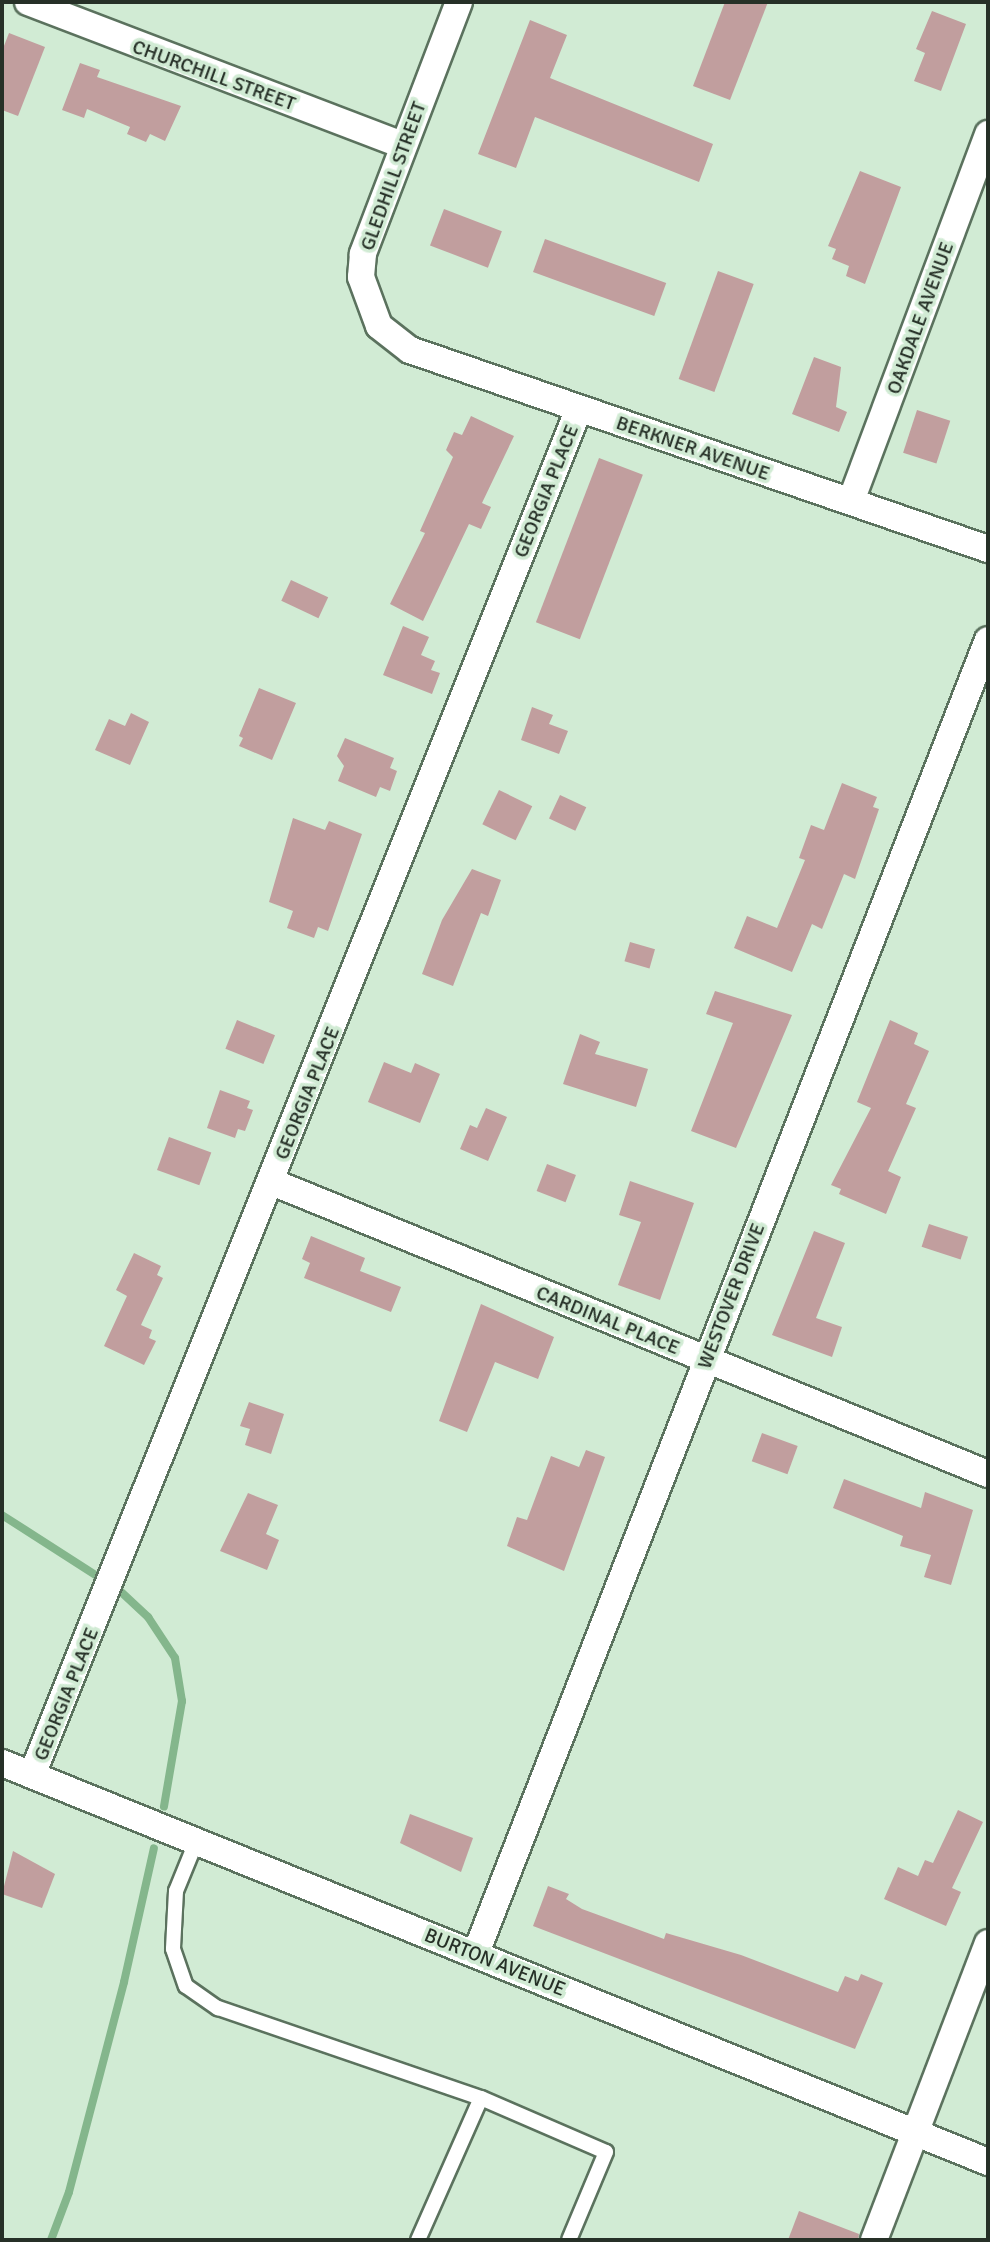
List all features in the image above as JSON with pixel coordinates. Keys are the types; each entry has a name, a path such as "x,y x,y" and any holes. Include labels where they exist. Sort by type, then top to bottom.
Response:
{"street":[{"name":"CHURCHILL STREET","path":"28,2 402,145"},
{"name":"GLEDHILL STREET","path":"401,342 379,326 361,277 373,219 459,2"},
{"name":"OAKDALE AVENUE","path":"851,501 988,134"},
{"name":"BERKNER AVENUE","path":"401,342 579,409 988,549"},
{"name":"GEORGIA PLACE","path":"32,1775 579,409"},
{"name":"WESTOVER DRIVE","path":"476,1953 988,640"},
{"name":"CARDINAL PLACE","path":"272,1182 988,1474"},
{"name":"BURTON AVENUE","path":"2,1763 988,2162"},
{"path":"874,2240 988,1943"}],"lane":[{"path":"196,1842 176,1891 173,1949 186,1986 218,2008 481,2098 606,2152 569,2240"},
{"path":"418,2240 481,2098"}],"building":[{"path":"725,2 768,2 730,100 693,86"},
{"path":"932,11 966,24 941,91 914,81 925,53 916,49"},
{"path":"530,20 567,35 550,78 713,144 699,182 535,117 516,168 478,154"},
{"path":"9,33 45,47 18,116 2,110 2,51"},
{"path":"80,63 100,70 97,77 181,106 165,141 150,134 146,142 127,134 130,127 87,109 84,118 62,110"},
{"path":"860,171 901,187 865,284 846,276 849,266 832,259 836,249 828,246"},
{"path":"444,209 502,231 488,268 430,245"},
{"path":"545,239 666,283 654,316 533,272"},
{"path":"718,271 754,284 714,392 679,379"},
{"path":"814,357 841,367 836,407 847,412 839,432 792,414"},
{"path":"917,410 950,421 936,464 903,453"},
{"path":"471,416 514,436 482,503 491,507 481,529 469,524 423,621 390,604 425,533 420,531 453,457 446,450 454,432 462,435"},
{"path":"599,458 643,475 580,639 536,622"},
{"path":"291,580 328,597 318,618 281,601"},
{"path":"403,626 429,637 421,655 435,661 431,670 440,673 432,694 383,675"},
{"path":"259,688 296,703 272,760 239,746 243,738 239,736"},
{"path":"532,707 553,715 549,724 568,731 559,754 521,740"},
{"path":"131,713 149,722 130,765 95,750 109,719 125,726"},
{"path":"345,738 394,758 390,768 397,771 390,791 380,787 376,797 338,781 344,766 337,756"},
{"path":"842,783 877,797 873,807 879,809 855,879 844,874 822,929 812,924 792,972 734,948 747,916 777,928 805,860 799,858 811,825 824,830"},
{"path":"499,790 532,806 516,840 482,824"},
{"path":"560,795 586,807 575,831 549,819"},
{"path":"293,818 325,830 329,821 362,834 328,931 318,927 314,938 287,928 293,911 269,902"},
{"path":"472,869 501,880 488,916 481,913 453,986 422,974 442,920"},
{"path":"630,942 655,949 649,968 624,961"},
{"path":"715,991 792,1015 736,1148 691,1131 733,1023 706,1014"},
{"path":"237,1020 275,1035 263,1064 225,1049"},
{"path":"890,1020 918,1033 914,1044 929,1051 906,1104 916,1108 888,1171 901,1177 886,1214 839,1194 841,1189 831,1185 871,1108 857,1102"},
{"path":"580,1034 600,1042 595,1054 648,1069 636,1107 563,1084"},
{"path":"384,1062 411,1073 415,1063 440,1074 420,1123 368,1102"},
{"path":"220,1090 250,1101 247,1108 253,1110 245,1131 238,1129 235,1138 207,1128"},
{"path":"486,1108 507,1117 488,1161 460,1149 470,1125 477,1128"},
{"path":"169,1137 211,1152 199,1185 157,1170"},
{"path":"547,1164 576,1175 566,1202 537,1191"},
{"path":"630,1181 694,1203 660,1300 618,1285 641,1222 619,1215"},
{"path":"929,1224 968,1237 961,1259 922,1247"},
{"path":"814,1231 845,1243 816,1318 842,1327 832,1357 772,1335"},
{"path":"311,1236 365,1258 360,1271 401,1287 391,1312 304,1278 310,1263 302,1259"},
{"path":"134,1253 161,1266 157,1275 163,1278 141,1325 152,1330 149,1338 156,1341 144,1365 104,1346 127,1296 116,1290"},
{"path":"481,1304 554,1337 538,1379 495,1362 467,1432 439,1421"},
{"path":"249,1402 284,1414 271,1454 245,1445 250,1429 240,1426"},
{"path":"762,1433 798,1446 787,1474 752,1461"},
{"path":"586,1450 605,1457 564,1571 507,1546 517,1517 527,1520 551,1456 579,1467"},
{"path":"844,1479 921,1508 925,1492 973,1510 951,1585 924,1577 931,1555 900,1546 903,1536 833,1508"},
{"path":"248,1493 278,1505 266,1534 279,1540 267,1570 220,1551"},
{"path":"958,1810 983,1822 952,1888 961,1892 946,1926 884,1899 898,1867 918,1876 925,1860 933,1863"},
{"path":"410,1814 473,1838 461,1872 400,1843"},
{"path":"13,1851 55,1874 42,1908 2,1894"},
{"path":"548,1886 569,1894 566,1899 582,1909 664,1939 666,1933 741,1955 838,1992 845,1976 858,1981 861,1974 883,1983 855,2049 533,1926"},
{"path":"799,2211 859,2234 858,2240 788,2240"}],"waterway":[{"path":"2,1515 119,1590 148,1617 175,1658 182,1701 164,1806"},
{"path":"51,2240 69,2192 124,1982 154,1848"}]}
